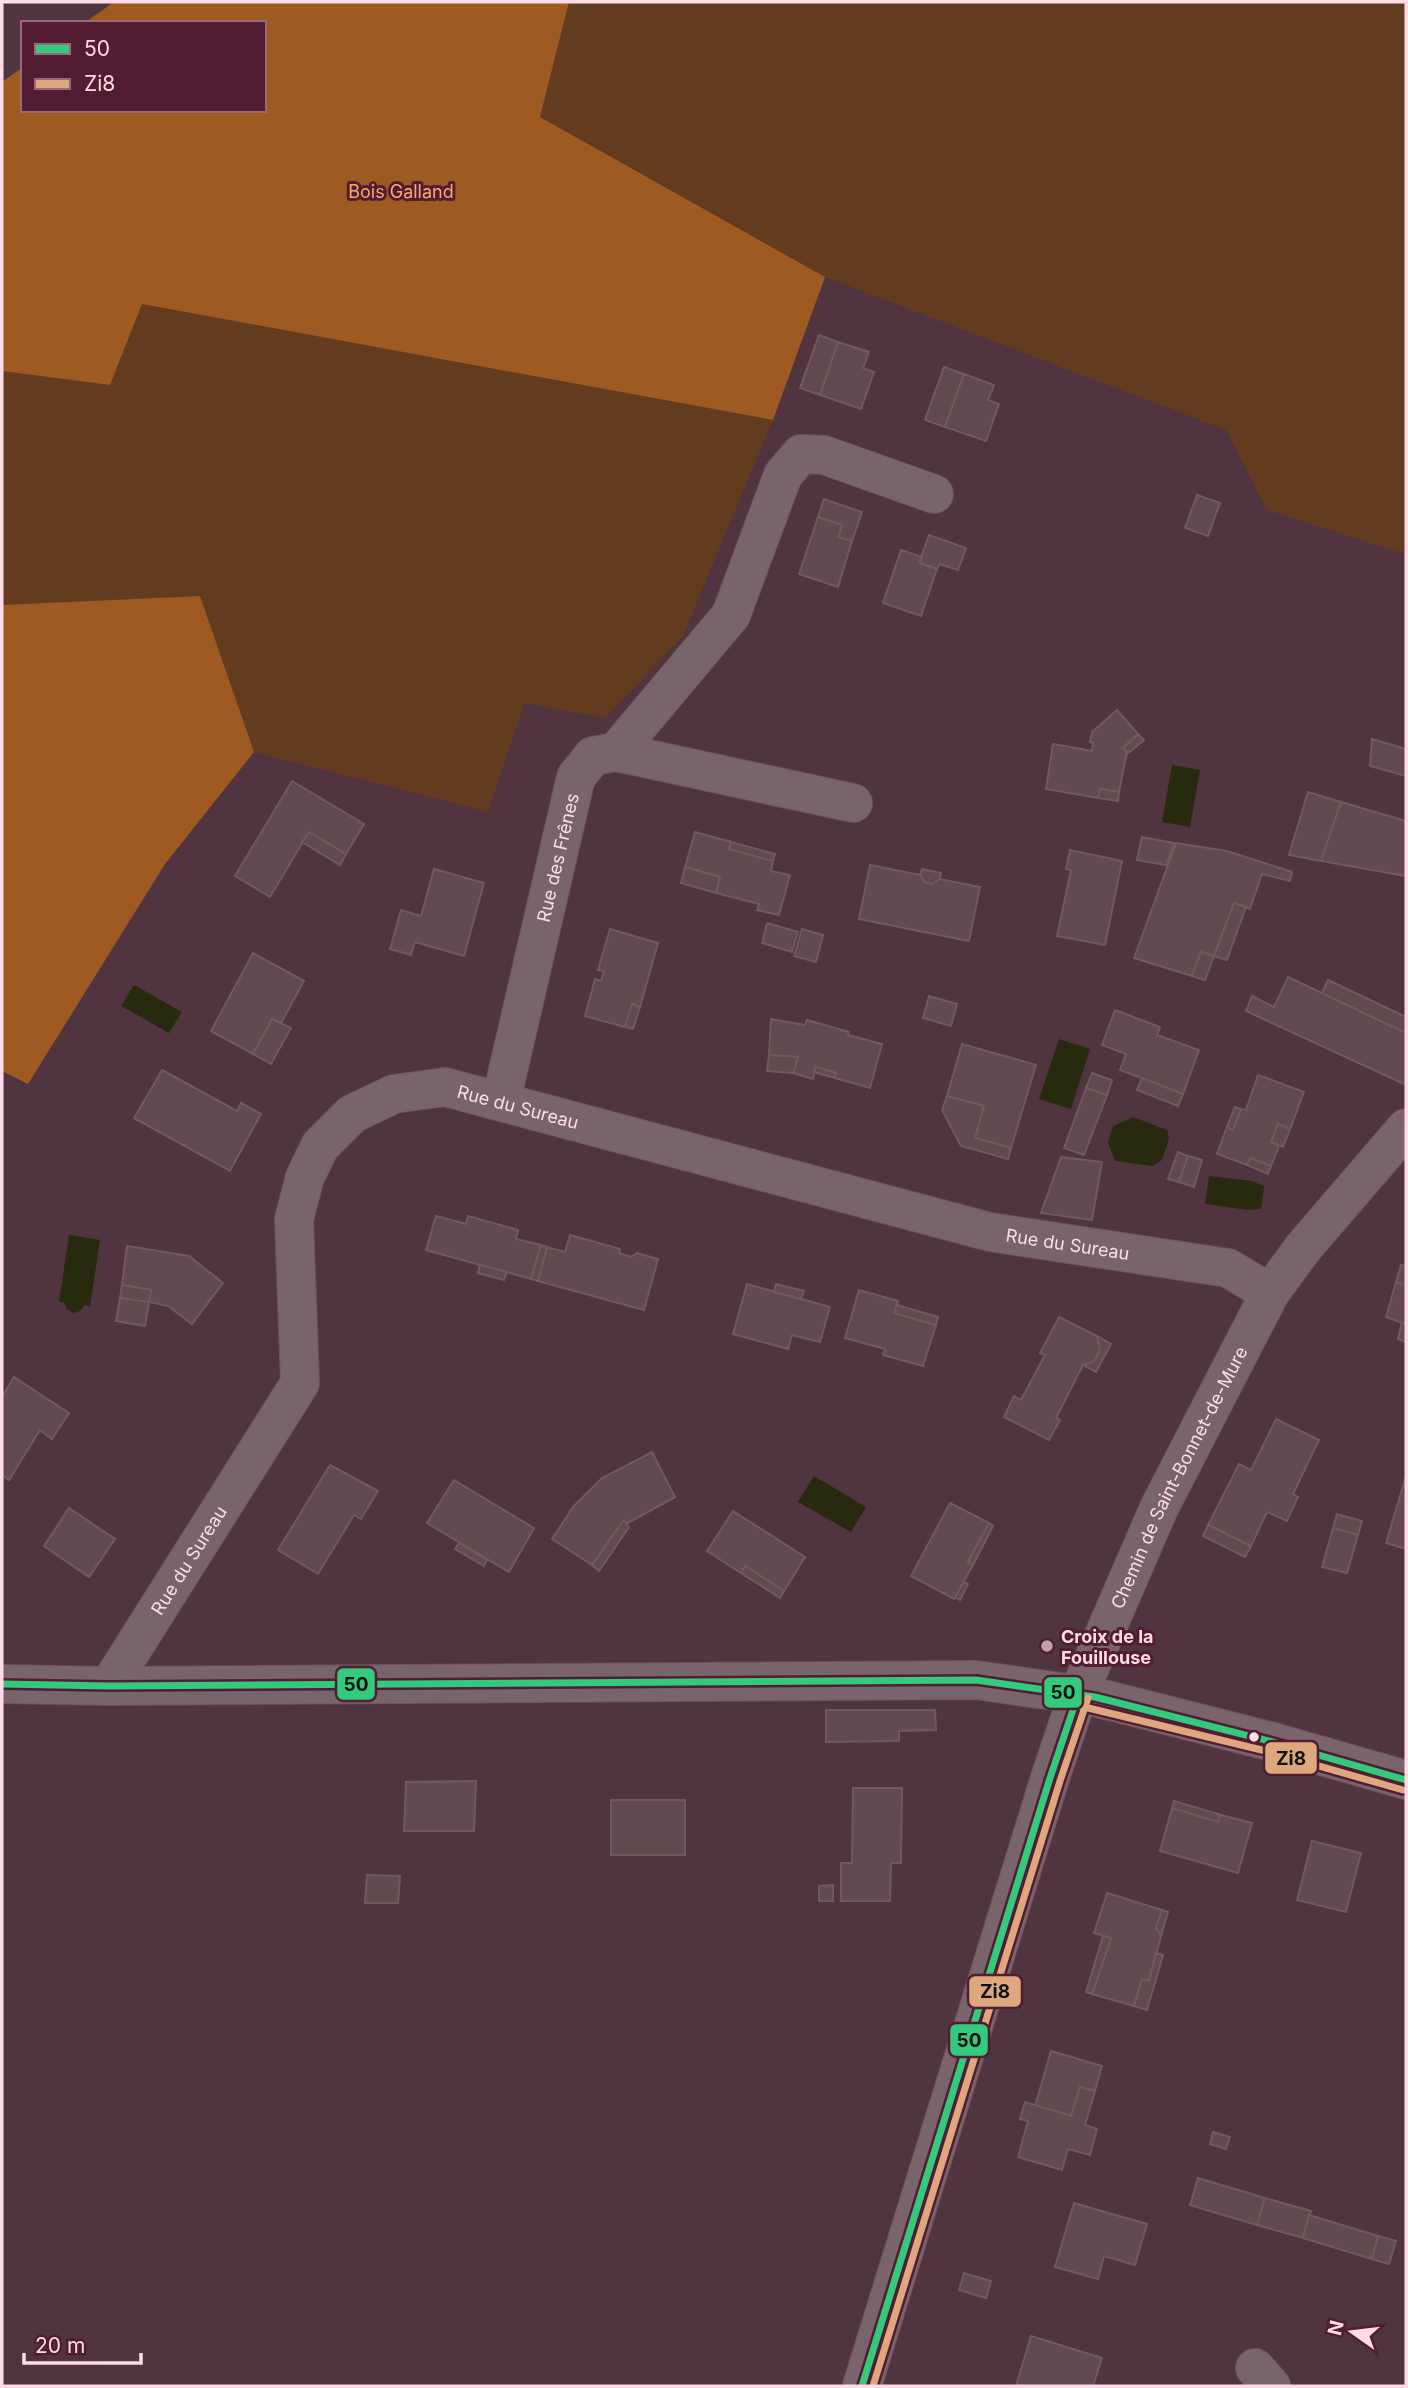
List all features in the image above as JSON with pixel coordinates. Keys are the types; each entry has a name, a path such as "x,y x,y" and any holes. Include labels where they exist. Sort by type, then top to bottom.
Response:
{"street":[{"path":"853,803 616,752 731,615 783,475 801,454 824,455 934,494"},
{"name":"Rue des Frênes","path":"501,1101 576,777 593,755 616,752"},
{"name":"Rue du Sureau","path":"110,1686 300,1383 294,1219 305,1177 320,1146 352,1114 394,1094 445,1087 990,1232 1228,1268 1270,1293"},
{"name":"Chemin de Saint-Bonnet-de-Mure","path":"862,2386 1078,1695 1159,1508 1270,1293 1303,1248 1406,1128"},
{"path":"2,1684 110,1686 976,1680 1095,1697 1273,1742 1406,1780"}],"shaded area":[{"path":"569,2 1406,2 1406,547 1402,553 1267,510 1226,430 825,277 540,117"},
{"path":"142,304 773,420 683,636 605,718 525,703 488,812 254,752 200,596 2,605 2,371 110,385"},
{"path":"1172,765 1200,770 1190,827 1162,822"},
{"path":"134,985 182,1012 169,1033 121,1006"},
{"path":"1059,1039 1090,1049 1071,1109 1039,1099"},
{"path":"1133,1117 1167,1130 1169,1139 1162,1160 1152,1166 1115,1161 1108,1142 1113,1126"},
{"path":"1209,1176 1252,1181 1264,1186 1261,1209 1248,1210 1205,1204"},
{"path":"69,1235 100,1240 90,1307 85,1305 80,1311 73,1313 67,1309 64,1302 59,1302"},
{"path":"814,1476 866,1507 851,1532 798,1502"}],"green space":[{"name":"Bois Galland","path":"114,2 569,2 540,117 825,277 773,420 142,304 110,385 2,371 2,82 21,68 21,112 266,112 266,21 87,21"},
{"path":"200,596 254,752 165,864 28,1084 2,1071 2,605"}],"building":[{"path":"819,335 838,342 820,395 800,388"},
{"path":"838,342 869,352 863,368 874,372 861,409 820,395"},
{"path":"944,367 964,374 945,427 925,420"},
{"path":"964,374 994,385 988,400 999,404 986,441 945,427"},
{"path":"1197,495 1220,503 1208,536 1185,528"},
{"path":"824,499 862,512 852,541 838,537 842,525 818,517"},
{"path":"818,517 842,525 838,537 852,541 838,587 799,574"},
{"path":"929,535 966,548 958,570 939,564 937,569 919,563"},
{"path":"901,550 922,557 919,563 937,569 921,616 883,603"},
{"path":"1117,710 1138,734 1123,748 1127,752 1119,792 1100,789 1098,798 1046,789 1053,744 1092,751 1092,732"},
{"path":"1138,734 1144,740 1126,755 1127,752 1123,748"},
{"path":"1372,739 1406,749 1406,776 1370,766"},
{"path":"292,781 364,824 346,854 309,832 270,897 235,876"},
{"path":"1100,789 1119,792 1118,801 1098,798"},
{"path":"1308,792 1341,802 1321,861 1289,855"},
{"path":"1341,802 1406,821 1406,876 1321,861"},
{"path":"309,832 346,854 340,865 302,842"},
{"path":"695,832 731,842 729,849 773,861 771,871 790,875 779,915 757,910 759,904 716,893 720,877 685,867"},
{"path":"1142,837 1174,843 1166,865 1137,860"},
{"path":"731,842 775,854 773,861 729,849"},
{"path":"1176,843 1227,851 1292,872 1290,881 1262,874 1250,909 1234,903 1214,956 1201,952 1192,976 1134,958"},
{"path":"1070,850 1122,861 1105,945 1057,936 1071,870 1066,869"},
{"path":"870,865 920,875 925,882 932,884 940,879 980,887 969,941 859,919"},
{"path":"685,867 720,877 716,893 681,883"},
{"path":"434,869 484,883 464,956 415,942 411,955 390,949 401,910 421,916"},
{"path":"922,869 941,873 940,879 932,884 925,882 920,875"},
{"path":"1234,903 1246,907 1227,960 1214,956"},
{"path":"767,923 798,932 792,952 762,943"},
{"path":"610,929 658,943 640,1007 632,1004 625,1027 585,1016 595,979 601,981 604,971 598,970"},
{"path":"802,929 823,935 816,962 794,956"},
{"path":"1201,952 1214,956 1205,980 1192,976"},
{"path":"253,953 304,981 281,1023 272,1019 253,1054 211,1031"},
{"path":"1288,977 1406,1033 1406,1085 1246,1011 1252,996 1274,1007"},
{"path":"1328,980 1406,1017 1406,1033 1322,993"},
{"path":"929,996 957,1004 951,1026 923,1018"},
{"path":"632,1004 640,1007 633,1029 625,1027"},
{"path":"1115,1010 1160,1027 1157,1035 1199,1050 1183,1094 1120,1070 1126,1054 1102,1045"},
{"path":"272,1019 291,1028 271,1064 253,1054"},
{"path":"771,1019 805,1025 807,1020 882,1044 870,1088 835,1078 836,1073 816,1067 813,1079 793,1073 798,1057 769,1055"},
{"path":"962,1044 1036,1065 1011,1148 975,1138 984,1106 947,1096"},
{"path":"769,1055 798,1057 793,1073 767,1071"},
{"path":"816,1067 836,1073 835,1078 814,1072"},
{"path":"162,1070 237,1111 241,1103 261,1114 230,1171 134,1118"},
{"path":"1092,1073 1112,1080 1107,1095 1086,1088"},
{"path":"1258,1075 1304,1092 1290,1129 1278,1124 1271,1142 1279,1146 1271,1166 1250,1158 1247,1165 1217,1154 1227,1127 1233,1130 1241,1109 1246,1110"},
{"path":"1142,1078 1183,1094 1178,1106 1137,1090"},
{"path":"1086,1088 1107,1095 1084,1155 1064,1148"},
{"path":"947,1096 984,1106 975,1138 1011,1148 1008,1159 961,1146 942,1110"},
{"path":"1235,1107 1241,1109 1233,1130 1227,1127"},
{"path":"1278,1124 1290,1129 1283,1147 1271,1142"},
{"path":"1178,1152 1188,1156 1179,1182 1168,1179"},
{"path":"1188,1156 1202,1160 1194,1187 1179,1182"},
{"path":"1061,1157 1102,1162 1092,1220 1041,1213"},
{"path":"1250,1158 1271,1166 1268,1174 1247,1165"},
{"path":"436,1216 466,1224 468,1216 518,1230 516,1239 541,1245 531,1279 426,1250"},
{"path":"570,1235 620,1249 619,1253 631,1257 637,1253 658,1259 644,1310 538,1281 547,1247 565,1252"},
{"path":"541,1245 547,1247 538,1281 531,1279"},
{"path":"127,1246 189,1256 223,1283 192,1324 168,1306 149,1302 151,1290 122,1285"},
{"path":"480,1265 507,1272 504,1280 478,1273"},
{"path":"1401,1265 1406,1266 1406,1286 1396,1282"},
{"path":"1396,1282 1406,1286 1406,1324 1386,1317"},
{"path":"747,1284 830,1307 820,1342 792,1335 788,1349 733,1334"},
{"path":"776,1284 804,1291 801,1299 774,1292"},
{"path":"122,1285 151,1290 149,1302 120,1298"},
{"path":"859,1290 898,1301 894,1313 936,1325 923,1366 883,1355 885,1349 845,1338"},
{"path":"120,1298 149,1302 145,1326 116,1321"},
{"path":"897,1305 938,1317 936,1325 894,1313"},
{"path":"1059,1317 1097,1336 1100,1349 1095,1361 1083,1365 1056,1418 1060,1420 1049,1440 1004,1417 1014,1396 1021,1400 1045,1355 1040,1353"},
{"path":"1402,1322 1406,1324 1406,1342 1398,1339"},
{"path":"1097,1336 1111,1344 1096,1372 1083,1365 1095,1361 1100,1349"},
{"path":"14,1377 69,1413 52,1439 40,1430 9,1480 2,1475 2,1397"},
{"path":"1276,1419 1319,1440 1293,1494 1298,1497 1287,1521 1267,1512 1251,1546 1208,1525 1239,1464 1251,1470"},
{"path":"652,1452 675,1497 626,1524 624,1520 592,1565 552,1539 573,1507 602,1478"},
{"path":"330,1465 378,1491 361,1519 354,1515 318,1574 278,1550"},
{"path":"1406,1476 1406,1549 1386,1543"},
{"path":"454,1480 534,1528 509,1572 427,1523"},
{"path":"950,1503 989,1523 968,1562 973,1565 954,1599 911,1576"},
{"path":"69,1508 115,1539 89,1577 44,1546"},
{"path":"733,1511 805,1557 784,1591 745,1566 741,1573 707,1551"},
{"path":"1337,1514 1362,1521 1358,1535 1333,1528"},
{"path":"624,1520 629,1527 599,1571 592,1565"},
{"path":"989,1523 993,1526 973,1565 968,1562"},
{"path":"1208,1525 1251,1546 1245,1557 1203,1536"},
{"path":"1333,1528 1358,1535 1347,1573 1322,1567"},
{"path":"459,1543 487,1560 484,1566 455,1549"},
{"path":"745,1566 784,1591 780,1598 741,1573"},
{"path":"964,1582 968,1584 960,1600 955,1597"},
{"path":"826,1710 935,1710 936,1730 899,1731 899,1741 826,1742"},
{"path":"476,1781 474,1831 404,1831 406,1782"},
{"path":"853,1788 902,1788 901,1863 891,1863 890,1901 841,1901 841,1863 852,1863"},
{"path":"611,1800 685,1800 685,1855 611,1855"},
{"path":"1174,1801 1221,1815 1218,1822 1172,1808"},
{"path":"1172,1808 1218,1822 1221,1815 1252,1823 1238,1873 1160,1851"},
{"path":"1312,1841 1361,1853 1346,1912 1297,1900"},
{"path":"367,1875 400,1876 398,1903 365,1903"},
{"path":"833,1885 833,1901 819,1901 819,1886"},
{"path":"1107,1893 1162,1910 1156,1928 1161,1936 1149,1981 1142,1979 1134,2006 1092,1994 1111,1938 1094,1933"},
{"path":"1162,1910 1168,1912 1161,1936 1156,1928"},
{"path":"1103,1936 1111,1938 1092,1994 1086,1992"},
{"path":"1156,1953 1163,1955 1147,2010 1134,2006 1142,1979 1149,1981"},
{"path":"1051,2051 1102,2066 1095,2091 1080,2087 1071,2116 1035,2106"},
{"path":"1080,2087 1095,2091 1085,2125 1097,2129 1090,2155 1068,2149 1062,2170 1018,2157 1028,2121 1020,2119 1025,2102 1071,2116"},
{"path":"1213,2132 1230,2137 1226,2149 1210,2144"},
{"path":"1198,2178 1265,2198 1257,2225 1190,2205"},
{"path":"1265,2198 1311,2211 1303,2238 1257,2225"},
{"path":"1074,2203 1147,2224 1135,2265 1104,2256 1098,2279 1055,2267"},
{"path":"1309,2215 1378,2236 1372,2259 1303,2238"},
{"path":"1378,2236 1396,2241 1389,2264 1372,2259"},
{"path":"964,2273 991,2281 986,2298 959,2290"},
{"path":"1031,2336 1102,2358 1093,2386 1016,2386"}],"transit line":[{"name":"50","path":"2,1684 109,1686 976,1680 1095,1697 1273,1742 1406,1780"},
{"name":"50","path":"862,2386 1078,1695"},
{"name":"Zi8","path":"873,2386 1088,1698"},
{"name":"Zi8","path":"1076,1705 1270,1752 1403,1790"}],"place":[{"name":"Croix de la Fouillouse","path":"1047,1646"}]}
